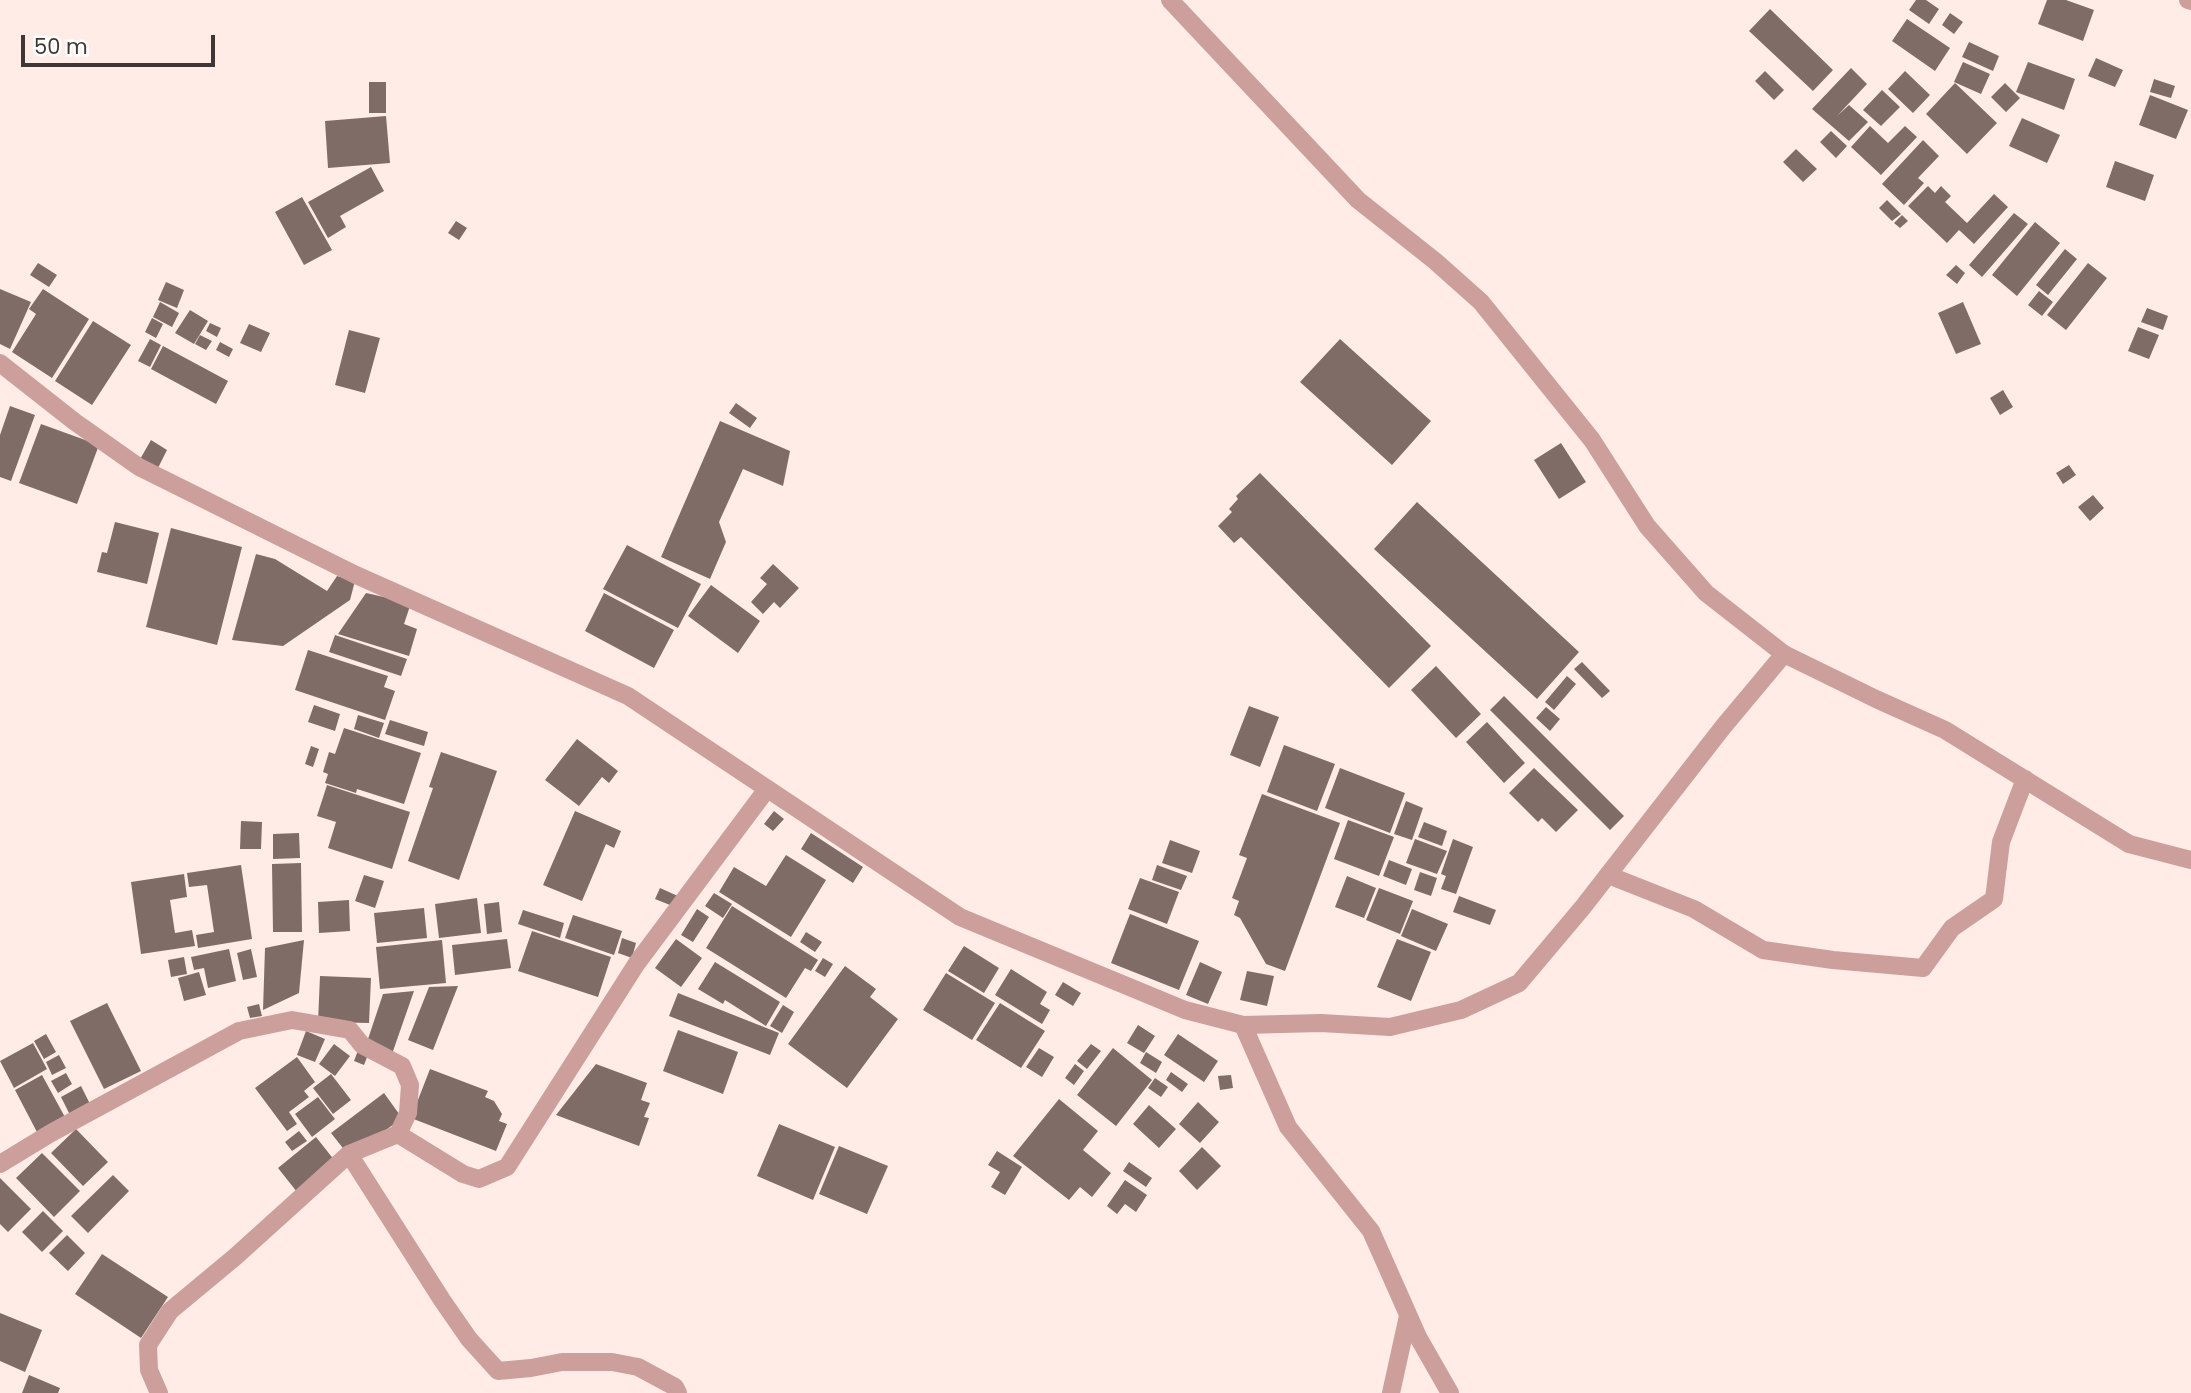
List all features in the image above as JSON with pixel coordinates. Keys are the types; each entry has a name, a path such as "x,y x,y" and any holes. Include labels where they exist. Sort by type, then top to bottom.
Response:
{"street":[{"path":"1170,0 1358,201 1435,261 1481,302 1592,440 1656,536 1706,593 1784,654 1945,730 2129,844 2191,860"},
{"path":"0,363 75,422 139,467 356,575 628,696 960,917 1185,1010 1243,1025 1321,1023 1390,1027 1461,1010 1518,983 1784,654"},
{"path":"1608,875 1694,909 1763,950 1833,960 1923,968 1952,928 1994,900 2001,842 2025,779"},
{"path":"398,1134 463,1174 479,1179 507,1167 636,963 767,789"},
{"path":"0,1164 51,1133 239,1031 292,1020 350,1030 362,1045 402,1066 410,1085 408,1113 398,1134 349,1154 170,1311 148,1345 149,1370 159,1393"},
{"path":"1243,1025 1288,1127 1371,1231 1408,1316 1450,1393"},
{"path":"349,1154 442,1300 469,1339 498,1371 562,1362 612,1362 638,1367 676,1387 678,1393"},
{"path":"1391,1393 1408,1316"}],"building":[{"path":"1916,0 1926,0 1939,9 1929,24 1909,10"},
{"path":"2047,0 2066,0 2094,10 2083,41 2038,24"},
{"path":"1770,9 1833,70 1813,91 1749,31"},
{"path":"1950,13 1963,22 1954,34 1942,25"},
{"path":"1907,19 1950,48 1935,71 1892,41"},
{"path":"1969,42 1999,56 1993,71 1962,57"},
{"path":"2096,58 2123,70 2115,87 2088,76"},
{"path":"1963,62 1990,74 1981,94 1954,82"},
{"path":"2028,62 2075,79 2064,110 2016,92"},
{"path":"1851,68 1867,84 1837,116 1849,105 1868,122 1849,141 1812,109"},
{"path":"1765,71 1784,90 1774,100 1755,81"},
{"path":"1905,71 1930,95 1913,113 1888,89"},
{"path":"2154,79 2175,86 2171,98 2150,92"},
{"path":"369,82 386,82 386,113 369,113"},
{"path":"1955,83 1997,123 1967,154 1926,114"},
{"path":"2005,83 2020,98 2006,112 1991,97"},
{"path":"1882,90 1900,107 1881,126 1863,110"},
{"path":"2150,95 2188,110 2176,139 2139,125"},
{"path":"386,116 390,163 328,168 325,121"},
{"path":"2022,118 2060,135 2047,163 2009,146"},
{"path":"1870,126 1888,143 1905,126 1917,137 1881,175 1851,147"},
{"path":"1831,131 1847,146 1836,158 1820,142"},
{"path":"1923,140 1939,156 1918,178 1924,183 1904,205 1882,184"},
{"path":"1796,149 1817,169 1803,182 1783,162"},
{"path":"2115,161 2154,175 2145,201 2106,187"},
{"path":"371,167 384,191 340,216 346,227 328,238 308,202"},
{"path":"1928,186 1935,193 1941,186 1951,196 1945,202 1967,223 1994,194 2008,207 1974,244 1959,230 1947,243 1908,206"},
{"path":"302,197 332,250 304,265 275,212"},
{"path":"1887,200 1901,214 1892,221 1879,208"},
{"path":"2014,213 2028,224 1982,277 1969,265"},
{"path":"1902,215 1908,221 1900,228 1894,223"},
{"path":"456,221 467,228 459,240 448,233"},
{"path":"2035,222 2060,243 2017,296 1992,275"},
{"path":"2065,249 2077,259 2048,295 2036,285"},
{"path":"38,263 57,275 49,287 30,275"},
{"path":"2088,263 2107,278 2066,330 2047,315"},
{"path":"1956,265 1965,273 1957,284 1946,275"},
{"path":"166,282 184,290 177,308 158,300"},
{"path":"0,289 31,302 10,349 0,344"},
{"path":"43,289 89,319 52,378 12,352 36,314 29,309"},
{"path":"2039,291 2053,302 2042,316 2028,305"},
{"path":"160,302 179,313 172,327 153,317"},
{"path":"1963,302 1981,344 1956,354 1938,313"},
{"path":"2147,308 2168,316 2163,330 2141,322"},
{"path":"190,310 208,321 194,344 175,333"},
{"path":"152,318 163,324 156,338 145,332"},
{"path":"93,321 131,345 92,405 55,381"},
{"path":"210,323 221,328 217,337 206,331"},
{"path":"249,324 270,333 261,352 240,343"},
{"path":"2138,327 2159,335 2149,359 2128,351"},
{"path":"349,330 380,338 365,393 335,385"},
{"path":"200,335 212,341 206,350 195,344"},
{"path":"150,339 161,345 150,367 138,361"},
{"path":"1340,339 1431,421 1392,465 1300,382"},
{"path":"220,342 233,349 229,357 216,350"},
{"path":"163,346 228,381 216,404 151,369"},
{"path":"2003,390 2013,407 2000,415 1990,398"},
{"path":"736,403 757,418 750,428 729,413"},
{"path":"10,406 35,415 11,481 0,477 0,435"},
{"path":"720,421 790,451 783,486 743,469 719,522 726,542 710,579 661,557"},
{"path":"41,424 99,445 77,504 19,483"},
{"path":"151,440 167,450 157,470 139,461"},
{"path":"1561,443 1586,482 1559,499 1534,460"},
{"path":"2069,465 2076,475 2063,484 2056,473"},
{"path":"1260,473 1431,646 1389,688 1241,537 1234,543 1218,526 1232,512 1229,509 1238,499 1236,496"},
{"path":"2093,495 2104,508 2090,521 2078,507"},
{"path":"1417,502 1579,652 1537,699 1374,549"},
{"path":"115,522 159,533 147,584 97,572 102,552 107,553"},
{"path":"171,528 242,547 217,645 146,627"},
{"path":"627,545 701,584 678,628 603,589"},
{"path":"256,554 275,559 327,591 337,576 355,581 350,600 283,646 232,640"},
{"path":"773,564 799,588 780,608 774,602 763,614 751,602 767,584 760,578"},
{"path":"711,585 760,621 738,653 688,616"},
{"path":"366,593 411,603 404,624 417,629 409,656 338,634"},
{"path":"604,593 674,630 654,668 585,631"},
{"path":"335,635 407,659 401,676 329,652"},
{"path":"308,650 388,676 384,687 395,691 385,720 295,690"},
{"path":"1582,662 1610,691 1602,698 1574,669"},
{"path":"1436,666 1481,714 1456,738 1411,690"},
{"path":"1567,676 1576,684 1554,710 1545,702"},
{"path":"1504,696 1624,816 1610,830 1490,710"},
{"path":"314,705 340,714 335,731 308,722"},
{"path":"1249,706 1279,717 1260,767 1230,755"},
{"path":"1546,707 1560,719 1550,731 1536,718"},
{"path":"358,715 384,723 379,738 354,729"},
{"path":"390,720 428,732 424,746 385,734"},
{"path":"1487,722 1525,763 1504,783 1466,742"},
{"path":"344,728 421,753 404,804 357,789 356,793 325,783 328,774 323,772 329,752 335,754"},
{"path":"577,739 618,771 609,783 602,777 579,806 545,780"},
{"path":"1284,745 1335,764 1317,811 1267,792"},
{"path":"311,746 319,749 313,767 305,764"},
{"path":"441,752 497,771 459,880 408,861 433,788 429,787"},
{"path":"1340,768 1405,793 1390,833 1325,808"},
{"path":"1534,768 1578,810 1556,832 1542,818 1538,822 1509,793"},
{"path":"327,785 410,812 392,869 328,848 336,822 317,816"},
{"path":"1262,794 1340,823 1285,971 1266,964 1240,918 1234,915 1239,901 1232,898 1247,858 1239,855"},
{"path":"1406,801 1423,808 1412,840 1394,834"},
{"path":"575,811 621,831 614,848 606,844 582,901 543,885"},
{"path":"774,811 784,819 773,831 764,824"},
{"path":"1348,820 1394,837 1379,876 1334,859"},
{"path":"241,821 262,822 261,849 240,849"},
{"path":"1424,822 1447,831 1442,846 1418,837"},
{"path":"299,833 300,858 273,859 273,834"},
{"path":"811,833 863,867 853,883 801,849"},
{"path":"1415,839 1447,851 1437,874 1406,863"},
{"path":"1453,839 1473,847 1456,894 1441,889 1446,876 1441,874"},
{"path":"1170,840 1200,851 1192,873 1162,863"},
{"path":"786,855 826,880 791,937 719,892 734,867 766,886"},
{"path":"1389,860 1412,869 1406,885 1383,876"},
{"path":"301,863 302,932 273,932 272,864"},
{"path":"241,865 252,939 198,948 196,935 214,932 207,885 189,887 187,873"},
{"path":"1157,865 1187,876 1181,890 1152,880"},
{"path":"1420,872 1437,878 1431,896 1414,890"},
{"path":"184,874 187,897 170,900 175,933 192,930 195,946 141,954 131,882"},
{"path":"364,875 384,881 375,908 355,901"},
{"path":"1347,876 1376,888 1364,918 1335,907"},
{"path":"1140,878 1179,892 1167,924 1128,909"},
{"path":"660,888 680,897 675,907 655,899"},
{"path":"1379,888 1413,901 1400,934 1366,920"},
{"path":"714,893 732,904 723,918 705,906"},
{"path":"1459,896 1496,910 1490,925 1453,912"},
{"path":"477,898 481,933 439,938 435,904"},
{"path":"349,900 350,931 319,933 318,902"},
{"path":"499,902 502,932 487,934 484,904"},
{"path":"732,906 818,960 811,971 805,968 786,998 706,948"},
{"path":"424,908 427,938 377,943 374,913"},
{"path":"697,909 709,917 693,942 681,935"},
{"path":"1412,909 1448,924 1436,951 1401,936"},
{"path":"523,910 564,923 560,938 518,924"},
{"path":"1130,914 1199,941 1179,990 1111,963"},
{"path":"573,915 622,931 614,955 565,938"},
{"path":"532,931 611,957 598,997 518,971"},
{"path":"806,932 822,942 815,952 800,942"},
{"path":"622,938 636,943 632,958 618,953"},
{"path":"507,939 511,968 455,975 452,945"},
{"path":"676,939 702,958 681,987 655,968"},
{"path":"1397,939 1431,952 1411,1001 1377,987"},
{"path":"304,940 299,993 263,1010 265,948"},
{"path":"442,940 446,983 380,989 376,947"},
{"path":"964,946 999,968 984,993 948,971"},
{"path":"229,949 236,981 208,988 204,968 194,970 191,957"},
{"path":"251,949 257,977 243,980 237,953"},
{"path":"184,957 187,974 171,977 168,960"},
{"path":"823,958 833,964 825,977 815,971"},
{"path":"715,962 780,1002 766,1026 725,1000 723,1004 698,989"},
{"path":"1200,962 1222,972 1208,1004 1186,995"},
{"path":"845,966 876,989 870,997 898,1019 847,1088 788,1044"},
{"path":"1011,969 1047,992 1040,1004 1050,1010 1042,1024 995,995"},
{"path":"1247,971 1274,976 1267,1006 1240,1000"},
{"path":"199,972 206,995 184,1001 178,978"},
{"path":"946,973 995,1003 972,1040 923,1010"},
{"path":"320,976 371,978 369,1023 318,1022"},
{"path":"1063,982 1081,993 1073,1006 1055,995"},
{"path":"458,986 433,1050 408,1040 429,987"},
{"path":"414,991 392,1054 366,1045 383,994"},
{"path":"678,993 779,1033 770,1055 669,1016"},
{"path":"107,1003 141,1071 104,1089 70,1021"},
{"path":"1000,1003 1045,1031 1021,1068 976,1040"},
{"path":"259,1004 262,1016 250,1018 247,1007"},
{"path":"783,1005 794,1012 782,1033 770,1026"},
{"path":"1138,1025 1155,1036 1144,1053 1127,1043"},
{"path":"678,1030 738,1052 723,1094 663,1071"},
{"path":"306,1031 325,1039 315,1062 297,1055"},
{"path":"46,1034 56,1052 44,1059 34,1041"},
{"path":"1178,1034 1218,1061 1204,1082 1164,1055"},
{"path":"33,1043 47,1069 14,1088 0,1061"},
{"path":"334,1044 350,1056 335,1076 319,1064"},
{"path":"1091,1044 1101,1051 1087,1069 1077,1061"},
{"path":"359,1048 369,1052 364,1065 354,1061"},
{"path":"1039,1048 1054,1057 1042,1077 1026,1067"},
{"path":"1113,1048 1152,1080 1116,1126 1077,1095"},
{"path":"1146,1052 1162,1062 1156,1073 1140,1063"},
{"path":"59,1055 66,1068 52,1075 46,1062"},
{"path":"297,1057 315,1082 304,1091 309,1097 289,1112 297,1124 287,1131 255,1088"},
{"path":"596,1064 647,1083 641,1100 650,1103 644,1117 649,1118 639,1146 556,1115"},
{"path":"1075,1064 1084,1071 1074,1085 1065,1078"},
{"path":"430,1069 488,1091 485,1097 494,1101 502,1114 499,1121 507,1124 496,1151 411,1118"},
{"path":"1171,1072 1188,1084 1182,1092 1166,1080"},
{"path":"66,1073 72,1084 58,1093 51,1081"},
{"path":"331,1074 351,1100 333,1114 313,1088"},
{"path":"42,1075 66,1119 38,1134 15,1090"},
{"path":"1231,1075 1233,1088 1220,1090 1218,1076"},
{"path":"1155,1078 1168,1087 1161,1097 1148,1088"},
{"path":"81,1086 90,1104 70,1115 61,1097"},
{"path":"384,1093 402,1118 350,1157 331,1133"},
{"path":"318,1097 335,1119 312,1137 295,1114"},
{"path":"1059,1099 1098,1131 1083,1150 1111,1173 1092,1197 1080,1187 1069,1200 1013,1156"},
{"path":"1198,1102 1219,1122 1200,1143 1179,1124"},
{"path":"1149,1105 1176,1129 1159,1148 1133,1124"},
{"path":"779,1124 835,1147 813,1200 757,1176"},
{"path":"76,1129 108,1162 83,1186 51,1153"},
{"path":"299,1131 307,1141 292,1151 285,1142"},
{"path":"316,1137 335,1161 297,1192 278,1168"},
{"path":"839,1146 888,1166 867,1214 819,1194"},
{"path":"1202,1147 1221,1166 1197,1190 1179,1171"},
{"path":"997,1151 1022,1167 1005,1195 991,1187 1000,1172 988,1165"},
{"path":"42,1153 80,1191 54,1217 16,1178"},
{"path":"1129,1162 1152,1178 1146,1187 1123,1171"},
{"path":"113,1175 129,1191 88,1233 71,1216"},
{"path":"0,1178 31,1209 8,1232 0,1224"},
{"path":"1125,1180 1147,1195 1136,1212 1125,1204 1117,1214 1107,1206"},
{"path":"43,1211 63,1231 42,1252 22,1232"},
{"path":"67,1235 85,1253 68,1271 49,1253"},
{"path":"102,1254 168,1297 141,1338 75,1294"},
{"path":"0,1313 42,1330 25,1372 0,1361"},
{"path":"29,1375 60,1388 58,1393 22,1393"}]}
